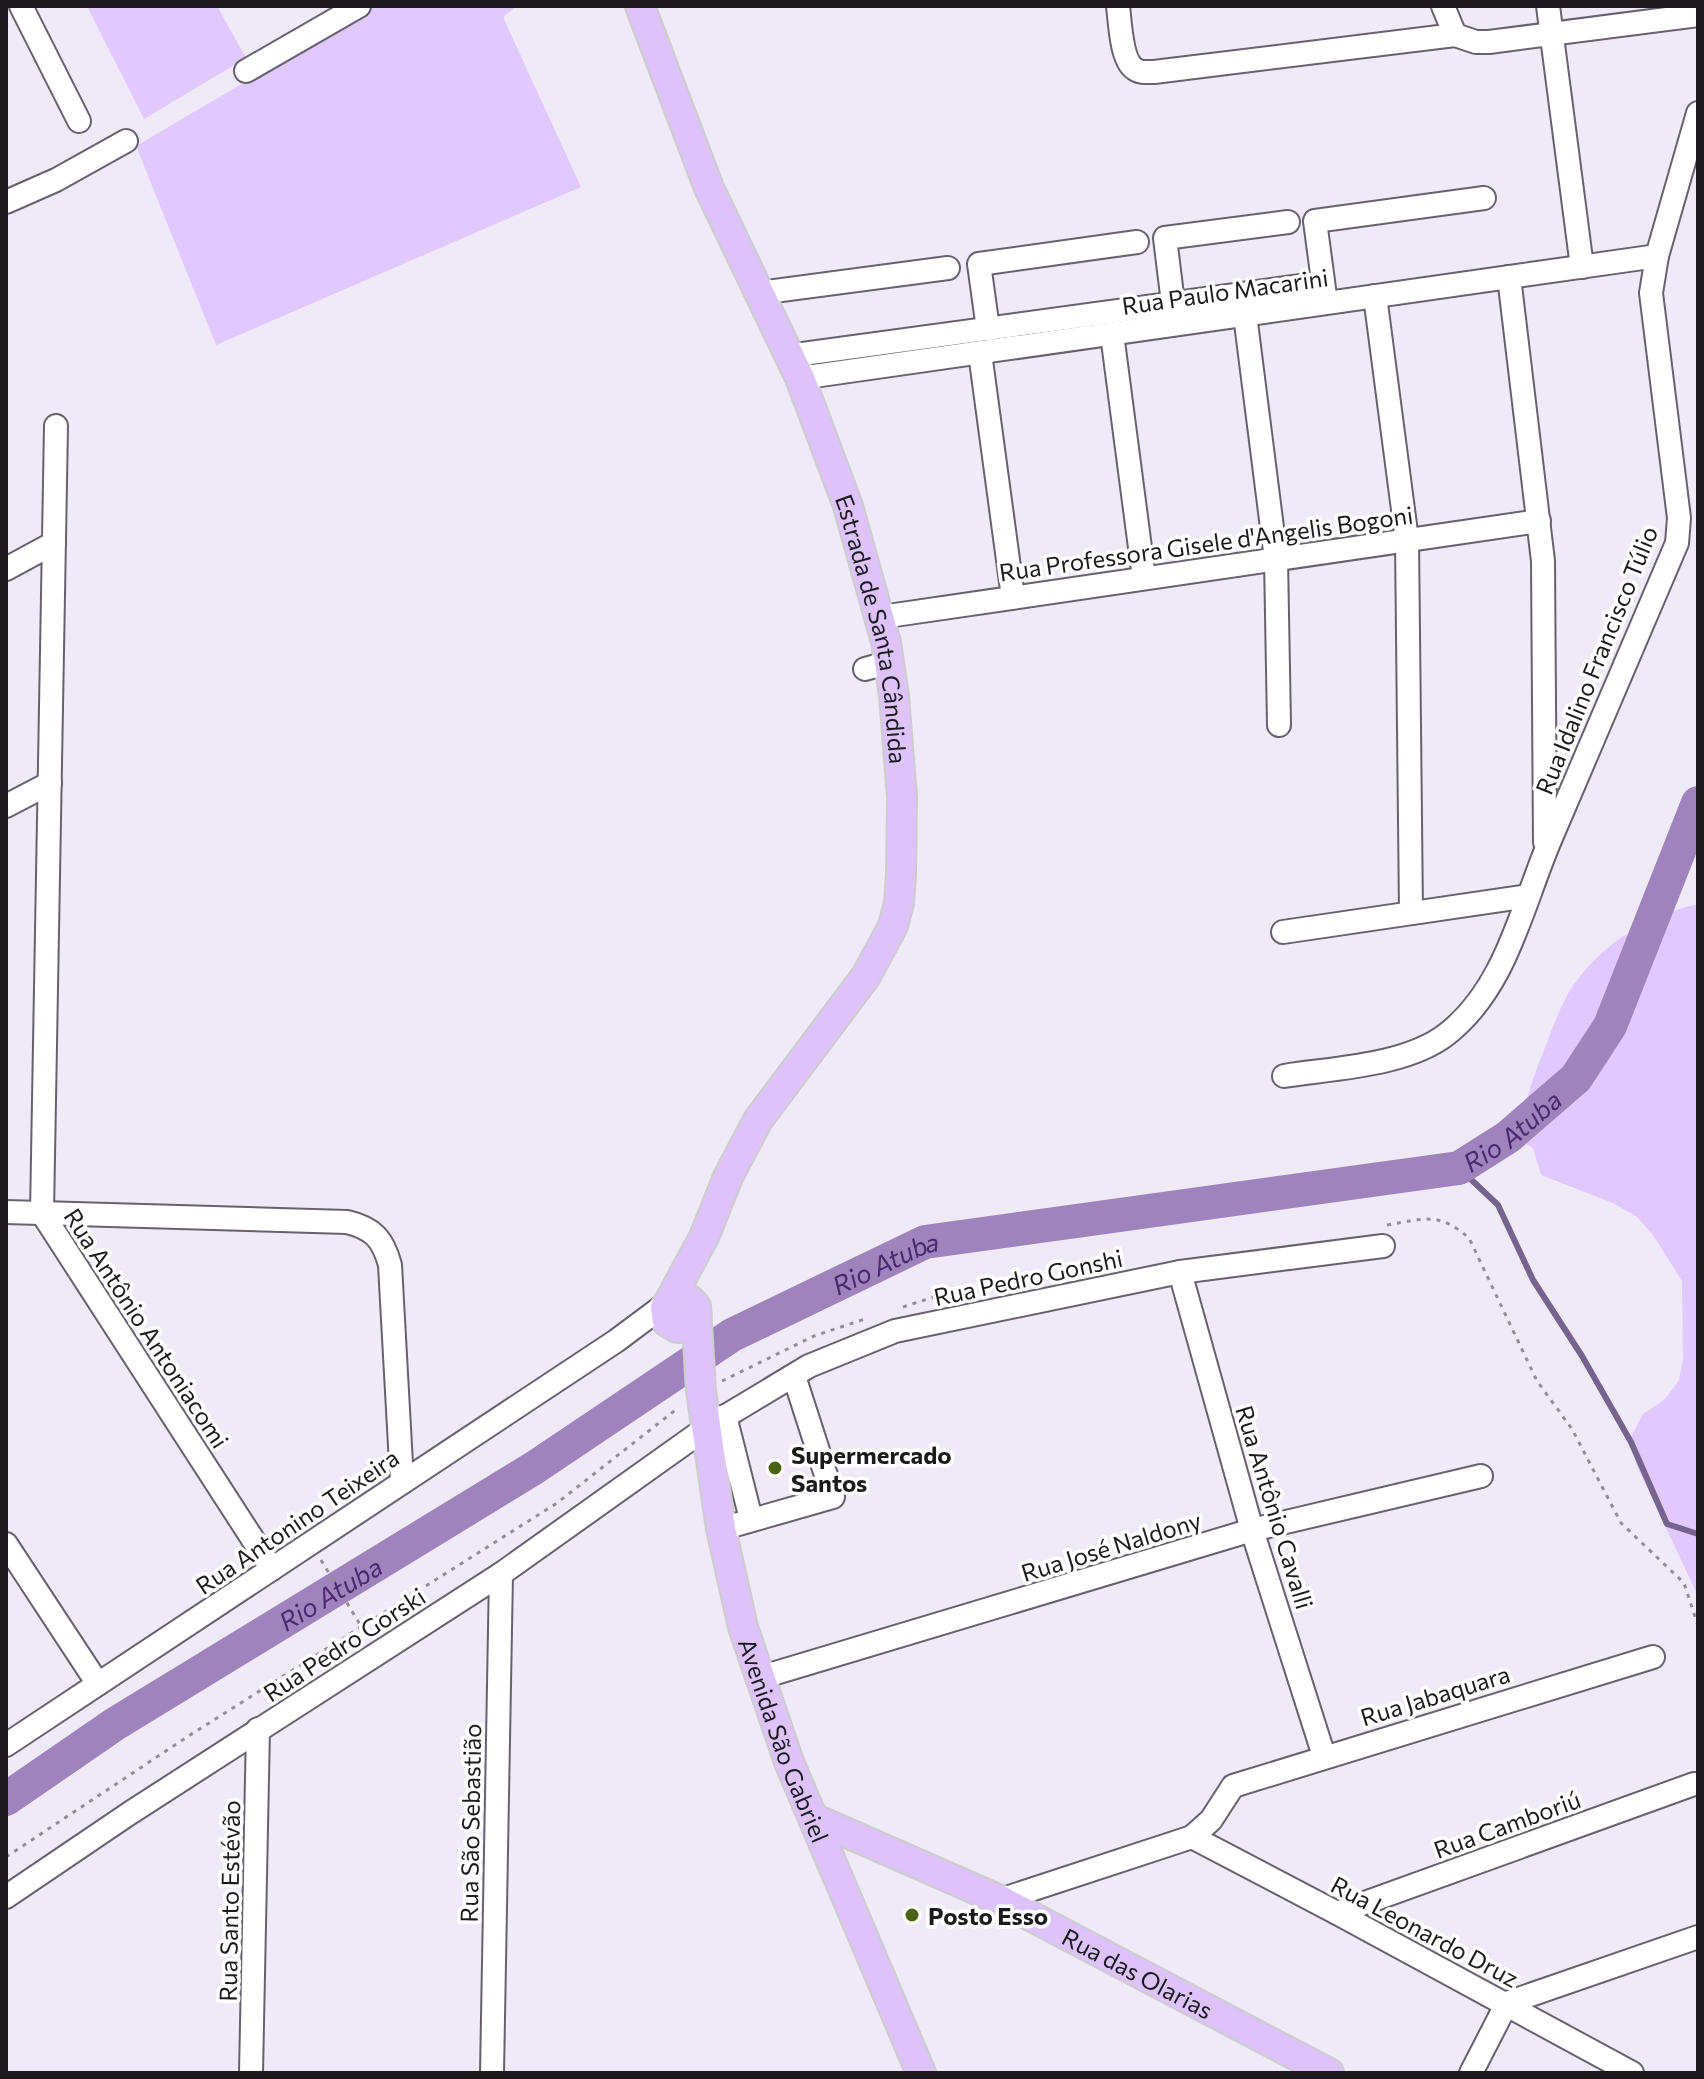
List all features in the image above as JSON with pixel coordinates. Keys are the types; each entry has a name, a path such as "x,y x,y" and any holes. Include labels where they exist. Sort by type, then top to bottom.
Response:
{"main road":[{"name":"Estrada de Santa Cândida","path":"640,6 709,188 794,367 832,460 881,617 878,666 902,797 901,875 893,926 866,976 758,1120 728,1177 704,1237 680,1313"},
{"name":"Avenida São Gabriel","path":"680,1313 699,1353 701,1391 716,1422 721,1529 743,1627 759,1678 789,1762 921,2073"},
{"name":"Rua das Olarias","path":"813,1818 1000,1900 1329,2073"}],"street":[{"path":"21,6 79,121"},
{"path":"246,71 359,6"},
{"path":"1118,6 1125,55 1134,69 1154,72 1455,35 1476,42 1489,42 1697,16"},
{"path":"1443,6 1455,35"},
{"path":"1548,6 1582,267"},
{"name":"Rua Idalino Francisco Túlio","path":"1284,1076 1389,1059 1429,1046 1469,1014 1486,993 1499,968 1677,543 1679,530 1652,302 1653,276 1698,113"},
{"path":"6,202 56,180 126,141"},
{"path":"794,367 988,329 1173,303 1324,293 1315,221 1484,198"},
{"path":"1173,303 1165,238 1288,222"},
{"path":"988,329 979,264 1137,242"},
{"name":"Rua Paulo Macarini","path":"794,367 980,353 1245,315 1324,293 1375,296 1657,256"},
{"path":"759,293 948,268"},
{"path":"1509,277 1543,561 1545,852"},
{"path":"1375,296 1407,540 1411,913"},
{"path":"1245,315 1276,559 1279,725"},
{"path":"1112,334 1144,578"},
{"path":"980,353 1013,597"},
{"name":"Rua Antônio Antoniacomi","path":"56,426 42,1213 272,1569"},
{"name":"Rua Professora Gisele d'Angelis Bogoni","path":"881,617 1539,521"},
{"path":"6,569 54,543"},
{"path":"6,806 50,783"},
{"path":"1283,932 1528,896"},
{"path":"6,1212 347,1222 376,1233 385,1247 390,1265 402,1482"},
{"name":"Rua Pedro Gonshi","path":"716,1422 809,1366 895,1331 1180,1272 1385,1236"},
{"name":"Rua Antônio Cavalli","path":"1180,1272 1252,1530 1324,1756"},
{"name":"Rua Antonino Teixeira","path":"6,1745 616,1341 680,1313"},
{"path":"721,1529 833,1497 794,1376"},
{"path":"716,1422 751,1519"},
{"name":"Rua Pedro Gorski","path":"6,1897 258,1729 501,1574 716,1422"},
{"name":"Rua José Naldony","path":"759,1678 1252,1530 1481,1476"},
{"path":"6,1544 98,1684"},
{"name":"Rua São Sebastião","path":"492,2073 501,1574"},
{"name":"Rua Jabaquara","path":"1192,1837 1211,1820 1233,1786 1653,1657"},
{"name":"Rua Santo Estévão","path":"251,2073 258,1729"},
{"name":"Rua Camboriú","path":"1337,1913 1694,1784"},
{"path":"1000,1900 1192,1837"},
{"name":"Rua Leonardo Druz","path":"1192,1837 1507,2003 1632,2073"},
{"path":"1471,2073 1507,2003 1698,1937"}],"path":[{"path":"1385,1236 1433,1217 1458,1228 1469,1238 1537,1381 1572,1429 1621,1523 1684,1583 1698,1626"},
{"path":"898,1309 940,1295 1032,1280"},
{"path":"6,1857 187,1737 557,1503 701,1391 814,1336 870,1318"},
{"path":"324,1566 378,1653"}],"shaded area":[{"path":"87,6 217,6 246,58 144,119"},
{"path":"374,6 517,6 503,17 581,187 216,345 136,146"},
{"path":"1698,904 1698,1596 1637,1466 1630,1439 1643,1414 1665,1399 1679,1380 1683,1359 1682,1281 1653,1235 1637,1217 1613,1203 1541,1175 1533,1148 1519,1140 1537,1069 1566,997 1575,983 1599,955 1629,932 1663,915"}],"waterway":[{"name":"Rio Atuba","path":"6,1799 115,1724 534,1468 732,1335 925,1242 1459,1168 1508,1137 1576,1078 1610,1026 1698,803"},
{"path":"1459,1168 1498,1205 1533,1280 1582,1356 1631,1442 1667,1524 1698,1534"}],"place":[{"name":"Supermercado Santos","path":"775,1468"},
{"name":"Posto Esso","path":"912,1915"}]}
